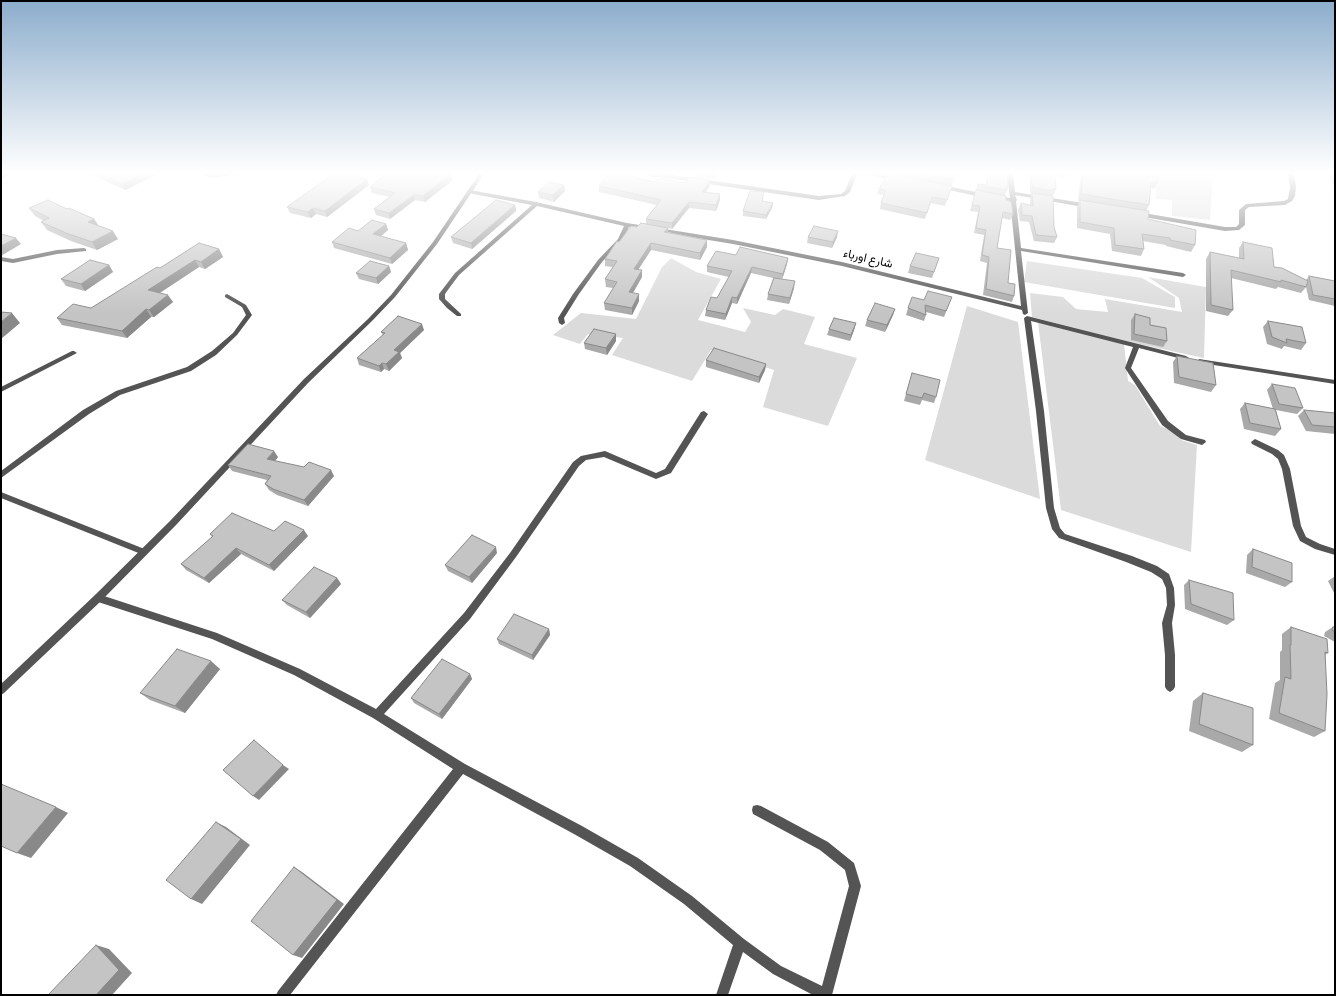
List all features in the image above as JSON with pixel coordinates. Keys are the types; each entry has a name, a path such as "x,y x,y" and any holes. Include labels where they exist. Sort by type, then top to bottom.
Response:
{"street":[{"path":"1,690 98,598 173,523 306,381 393,296 435,243 450,220"},
{"path":"459,315 442,299 442,294 458,274 518,220"},
{"name":"شارع اورباء","path":"608,220 733,242 842,264 1024,309"},
{"path":"1016,220 1024,309 1027,318 1040,410 1050,508 1054,523 1056,529 1062,536 1130,559 1154,569 1166,577 1170,588 1171,605 1167,623 1170,656 1170,687"},
{"path":"1178,220 1237,229 1242,225 1242,220"},
{"path":"562,323 561,318 583,283 620,240 628,225"},
{"path":"1018,249 1184,275"},
{"path":"1,259 13,260 57,252 84,250"},
{"path":"1,475 46,439 86,412 118,393 189,369 214,353 235,334 249,315 244,306 227,296"},
{"path":"1027,318 1199,361 1335,382"},
{"path":"1137,346 1128,368 1165,423 1184,437 1202,442"},
{"path":"1,390 74,353"},
{"path":"377,716 467,616 513,555 576,464 584,458 605,454 656,476 668,471 704,414"},
{"path":"1255,442 1282,457 1286,469 1297,526 1303,539 1318,547 1335,552"},
{"path":"1,495 144,552"},
{"path":"98,598 214,636 297,672 377,716 461,768 578,830 634,862 688,900 740,943 777,970 826,995 855,886 850,867 824,846 757,810"},
{"path":"282,995 461,768"},
{"path":"722,995 740,943"}],"shaded area":[{"path":"671,258 696,272 721,279 698,320 745,332 751,322 743,308 775,315 783,309 815,317 804,344 857,358 828,426 763,407 774,370 711,350 692,381 612,355 623,338 588,334 580,344 553,335 581,313 636,319 662,267"},
{"path":"1027,261 1142,278 1175,297 1175,308 1024,282"},
{"path":"1148,277 1206,287 1204,358 1134,343 1032,317 1030,293 1063,297 1076,309 1108,312 1105,299 1182,312 1179,298"},
{"path":"967,306 1018,322 1040,499 925,460"},
{"path":"1038,322 1124,344 1128,381 1135,385 1160,426 1176,432 1181,440 1197,445 1191,552 1061,510"}],"building":[{"path":"44,220 91,220 88,222 113,231 92,242 41,222"},
{"path":"371,220 374,220 386,224 373,234 406,243 390,258 332,242 349,228 358,231"},
{"path":"471,220 497,220 471,243 451,237"},
{"path":"656,220 674,220 672,223"},
{"path":"977,220 1002,220 997,248 1011,250 1008,283 1015,284 1014,296 986,289 989,257 982,255 986,230 976,228"},
{"path":"1033,220 1054,220 1057,237 1036,235"},
{"path":"1080,220 1154,220 1196,230 1195,245 1170,240 1170,238 1142,234 1144,249 1115,245 1114,228 1080,222"},
{"path":"641,223 668,228 664,232 707,240 700,253 651,243 634,269 642,270 629,292 639,294 632,308 604,303 617,282 605,279 617,261 605,259 617,241 619,242 631,226 637,227"},
{"path":"814,226 838,231 833,242 808,237"},
{"path":"1,234 16,238 1,246"},
{"path":"1243,242 1272,248 1274,267 1282,268 1308,281 1306,287 1281,280 1281,282 1231,270 1233,310 1211,305 1210,252 1244,259"},
{"path":"199,243 219,249 201,262 195,260 148,290 168,295 149,310 146,309 122,331 57,318 73,304 91,308 157,267 160,268"},
{"path":"740,247 788,258 783,274 752,267 737,298 732,297 726,314 706,310 711,297 717,298 732,271 707,266 716,251 736,255"},
{"path":"916,253 939,258 934,272 910,266"},
{"path":"90,260 109,265 81,284 61,279"},
{"path":"370,261 389,266 376,278 356,273"},
{"path":"1309,276 1335,281 1335,299 1313,295"},
{"path":"774,278 795,281 790,298 768,294"},
{"path":"928,291 952,297 946,311 925,305 926,315 908,308 912,297 924,300"},
{"path":"875,303 895,309 887,325 867,320"},
{"path":"1,312 12,313 1,322"},
{"path":"1135,314 1150,318 1150,325 1166,328 1167,341 1134,334"},
{"path":"398,316 422,324 394,350 399,352 386,364 382,363 379,366 357,358 385,333 381,332"},
{"path":"834,318 856,323 851,335 829,329"},
{"path":"1268,321 1302,327 1306,343 1286,339 1287,343 1272,337"},
{"path":"594,329 616,334 606,348 584,343"},
{"path":"714,348 766,364 759,377 706,360"},
{"path":"1177,356 1213,363 1216,385 1179,377"},
{"path":"912,373 940,380 936,397 924,393 922,398 906,394"},
{"path":"1272,384 1295,388 1303,408 1279,404"},
{"path":"1245,403 1275,409 1281,429 1250,423"},
{"path":"1304,410 1335,413 1335,427 1312,425"},
{"path":"248,444 274,451 267,459 304,467 309,462 331,470 304,500 273,489 265,484 271,476 228,465"},
{"path":"232,513 274,531 285,521 304,530 269,565 236,548 204,578 181,564 213,536 210,534"},
{"path":"472,535 496,547 469,577 445,565"},
{"path":"1253,549 1292,563 1292,582 1252,567"},
{"path":"314,567 337,578 306,612 282,600"},
{"path":"1189,580 1233,593 1234,620 1191,604"},
{"path":"514,614 549,629 532,655 497,639"},
{"path":"1291,627 1327,639 1328,653 1325,652 1327,694 1325,731 1279,713 1285,677 1291,679"},
{"path":"1333,627 1335,627 1335,632 1332,630"},
{"path":"177,649 211,661 175,706 140,693"},
{"path":"442,659 470,674 439,714 411,698"},
{"path":"1203,693 1253,708 1253,745 1199,724"},
{"path":"254,740 283,765 253,796 223,770"},
{"path":"1,784 56,807 17,853 1,846"},
{"path":"216,822 241,839 191,899 166,880"},
{"path":"294,867 337,900 293,955 251,921"},
{"path":"96,945 119,970 96,995 48,995"}]}
